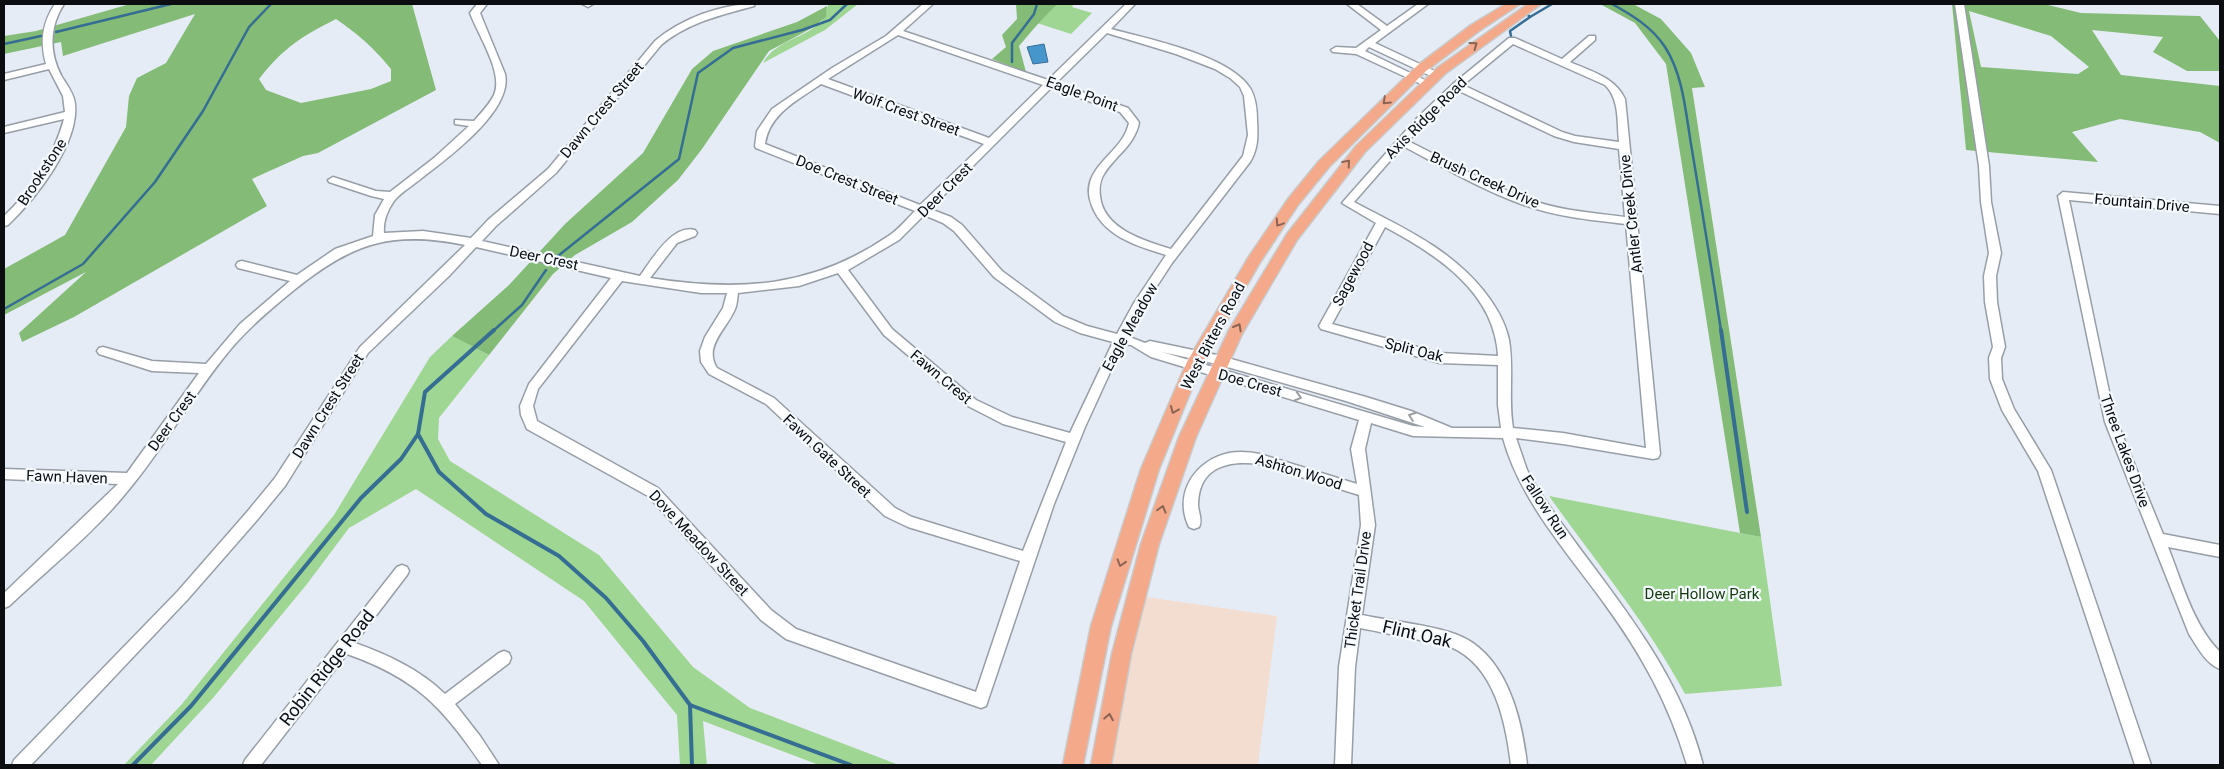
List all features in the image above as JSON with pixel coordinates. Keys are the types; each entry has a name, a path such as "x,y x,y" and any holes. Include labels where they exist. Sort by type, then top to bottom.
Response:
{"main road":[{"name":"West Bitters Road","path":"1073,765 1102,626 1150,469 1196,361 1253,262 1293,202 1324,164 1424,76 1475,28 1514,4"},
{"name":"West Bitters Road","path":"1101,765 1126,631 1172,475 1216,367 1271,268 1310,208 1370,136 1424,76 1535,4"}],"street":[{"path":"4,130 71,114 70,102 51,66 48,55 49,22 59,4"},
{"path":"379,237 379,221 386,204 392,196 448,153 498,98 502,84 475,13 482,4"},
{"name":"Dawn Crest Street","path":"20,765 183,595 252,516 280,482 364,350 445,273 492,223 552,171 667,34 698,18 751,4"},
{"name":"Doe Crest Street","path":"928,4 898,32 782,106 767,121 762,131 760,146 924,210 953,224 998,274 1059,319 1084,330 1136,343"},
{"name":"Deer Crest","path":"4,602 111,501 130,479 210,369 244,327 299,279 333,255 379,237 401,233 420,234 474,243 643,280 699,290 733,292 783,287 841,269 881,248 924,210 1131,4"},
{"path":"1351,4 1387,30"},
{"path":"1358,51 1424,4"},
{"path":"1959,4 1984,166 1986,202 1995,253 1990,276 1991,302 2000,348 1995,358 1996,379 2008,410 2044,470 2143,765"},
{"name":"Eagle Meadow","path":"981,701 1013,598 1073,438 1121,339 1144,296 1193,226 1251,152 1254,142 1247,91 1238,78 1216,64 1105,30"},
{"name":"Eagle Point","path":"898,32 1115,105 1131,116 1134,123 1133,133 1099,173 1095,184 1096,206 1107,222 1119,231 1144,244 1175,254"},
{"path":"1563,63 1592,38"},
{"name":"Antler Creek Drive","path":"1512,40 1599,78 1616,90 1620,99 1631,221 1641,303 1653,454"},
{"name":"Axis Ridge Road","path":"1347,203 1401,141 1456,86 1512,40"},
{"path":"1368,43 1393,55 1424,76"},
{"path":"1336,50 1358,51 1424,76"},
{"path":"1383,62 1393,55"},
{"path":"4,77 51,66"},
{"name":"Wolf Crest Street","path":"820,80 992,143"},
{"path":"1456,86 1558,134 1574,139 1624,146"},
{"name":"Brookstone","path":"4,222 25,202 58,150 65,138 71,114"},
{"path":"459,122 476,124"},
{"name":"Brush Creek Drive","path":"1401,141 1530,203 1565,212 1631,221"},
{"path":"333,180 375,194 392,196"},
{"name":"Fountain Drive","path":"2063,196 2220,210"},
{"name":"Three Lakes Drive","path":"2063,196 2104,401 2194,629 2206,648 2220,662"},
{"name":"Fallow Run","path":"1347,203 1443,257 1459,270 1495,316 1502,334 1504,406 1509,433 1521,470 1533,492 1645,649 1664,681 1679,715 1695,765"},
{"name":"Sagewood","path":"1325,326 1382,222"},
{"path":"643,280 673,240 691,233"},
{"path":"242,265 299,279"},
{"name":"Fawn Crest","path":"841,269 888,332 972,403 987,413 1004,419 1073,438"},
{"name":"Dove Meadow Street","path":"620,275 533,387 525,405 526,416 532,425 653,492 766,615 791,634 981,701"},
{"name":"Fawn Gate Street","path":"733,292 728,309 711,337 706,351 707,362 713,371 770,402 890,512 908,521 1028,558"},
{"name":"Split Oak","path":"1325,326 1440,358 1504,361"},
{"name":"Doe Crest","path":"1136,343 1155,354 1196,361 1413,431 1456,435 1509,433 1653,454"},
{"path":"103,351 152,366 210,369"},
{"name":"Doe Crest","path":"1216,367 1381,406 1414,416 1456,435"},
{"name":"Thicket Trail Drive","path":"1343,765 1347,667 1368,525 1358,449 1366,417"},
{"name":"Ashton Wood","path":"1194,524 1189,502 1194,485 1203,470 1215,462 1229,457 1250,456 1365,492"},
{"name":"Fawn Haven","path":"4,474 130,479"},
{"path":"2157,539 2220,551"},
{"name":"Robin Ridge Road","path":"251,765 402,571"},
{"name":"Flint Oak","path":"1353,620 1453,640 1465,645 1482,661 1509,710 1516,733 1520,765"},
{"path":"344,646 379,657 402,668 422,682 445,703 464,725 491,765"},
{"path":"445,703 504,658"}],"shaded area":[{"path":"1146,597 1277,616 1258,765 1112,765 1124,692"}],"green space":[{"path":"130,4 412,4 436,90 318,153 303,156 252,179 267,206 74,317 22,342 19,333 86,272 4,315 4,269 65,235 126,127 129,96 137,78 166,63 195,14 63,56 61,42 4,54 4,36 36,31","holes":["336,19 359,36 391,69 391,81 371,89 301,103 266,90 259,79 276,59 303,37"]},
{"path":"829,4 858,4 825,30 763,63 776,48 817,25 825,16"},
{"path":"1016,4 1058,4 1042,19 1019,46 1026,72 992,59 1006,47 1002,35 1017,19"},
{"path":"1058,4 1074,4 1072,7 1092,13 1071,34 1037,23"},
{"path":"1600,4 1633,4 1661,19 1691,53 1705,87 1692,88 1761,537 1740,533 1666,64 1635,23"},
{"path":"1952,4 2044,4 2081,13 2200,16 2220,41 2220,71 2187,71 2153,52 2163,37 2092,30 2121,75 2220,86 2220,143 2200,132 2120,119 2072,132 2098,162 1966,150","holes":["1969,11 2051,36 2089,67 2078,74 1981,67"]},
{"path":"827,6 826,17 812,28 769,51 702,149 678,180 632,222 575,255 553,274 489,355 452,336 509,285 565,224 643,153 692,69 713,51 797,22"},
{"path":"452,336 489,355 439,418 438,439 450,461 599,555 693,667 750,708 899,765 819,765 703,721 707,765 680,765 677,715 584,601 416,489 349,528 307,584 213,698 151,765 124,765 182,704 334,515 430,357"},
{"name":"Deer Hollow Park","path":"1549,496 1761,537 1782,686 1685,694 1638,618"}],"water":[{"path":"1044,44 1048,62 1033,64 1027,47"}],"waterway":[{"path":"56,32 171,4"},
{"path":"4,309 83,264 155,182 203,111 249,27 271,4"},
{"path":"558,256 679,159 698,73 733,48 802,30 830,20 847,4"},
{"path":"1012,62 1012,43 1034,14 1037,4"},
{"path":"1530,17 1552,4"},
{"path":"1612,4 1634,17 1654,33 1665,47 1676,71 1686,111 1721,331"},
{"path":"1511,36 1510,31 1530,17"},
{"path":"4,44 41,36"},
{"path":"493,331 522,305 546,270"},
{"path":"418,434 425,392 494,330"},
{"path":"1721,330 1747,512"},
{"path":"133,765 191,706 361,498 401,459 418,434"},
{"path":"418,434 439,472 486,514 559,556 606,598 643,641 690,705"},
{"path":"690,705 851,765"},
{"path":"690,705 692,765"}]}
